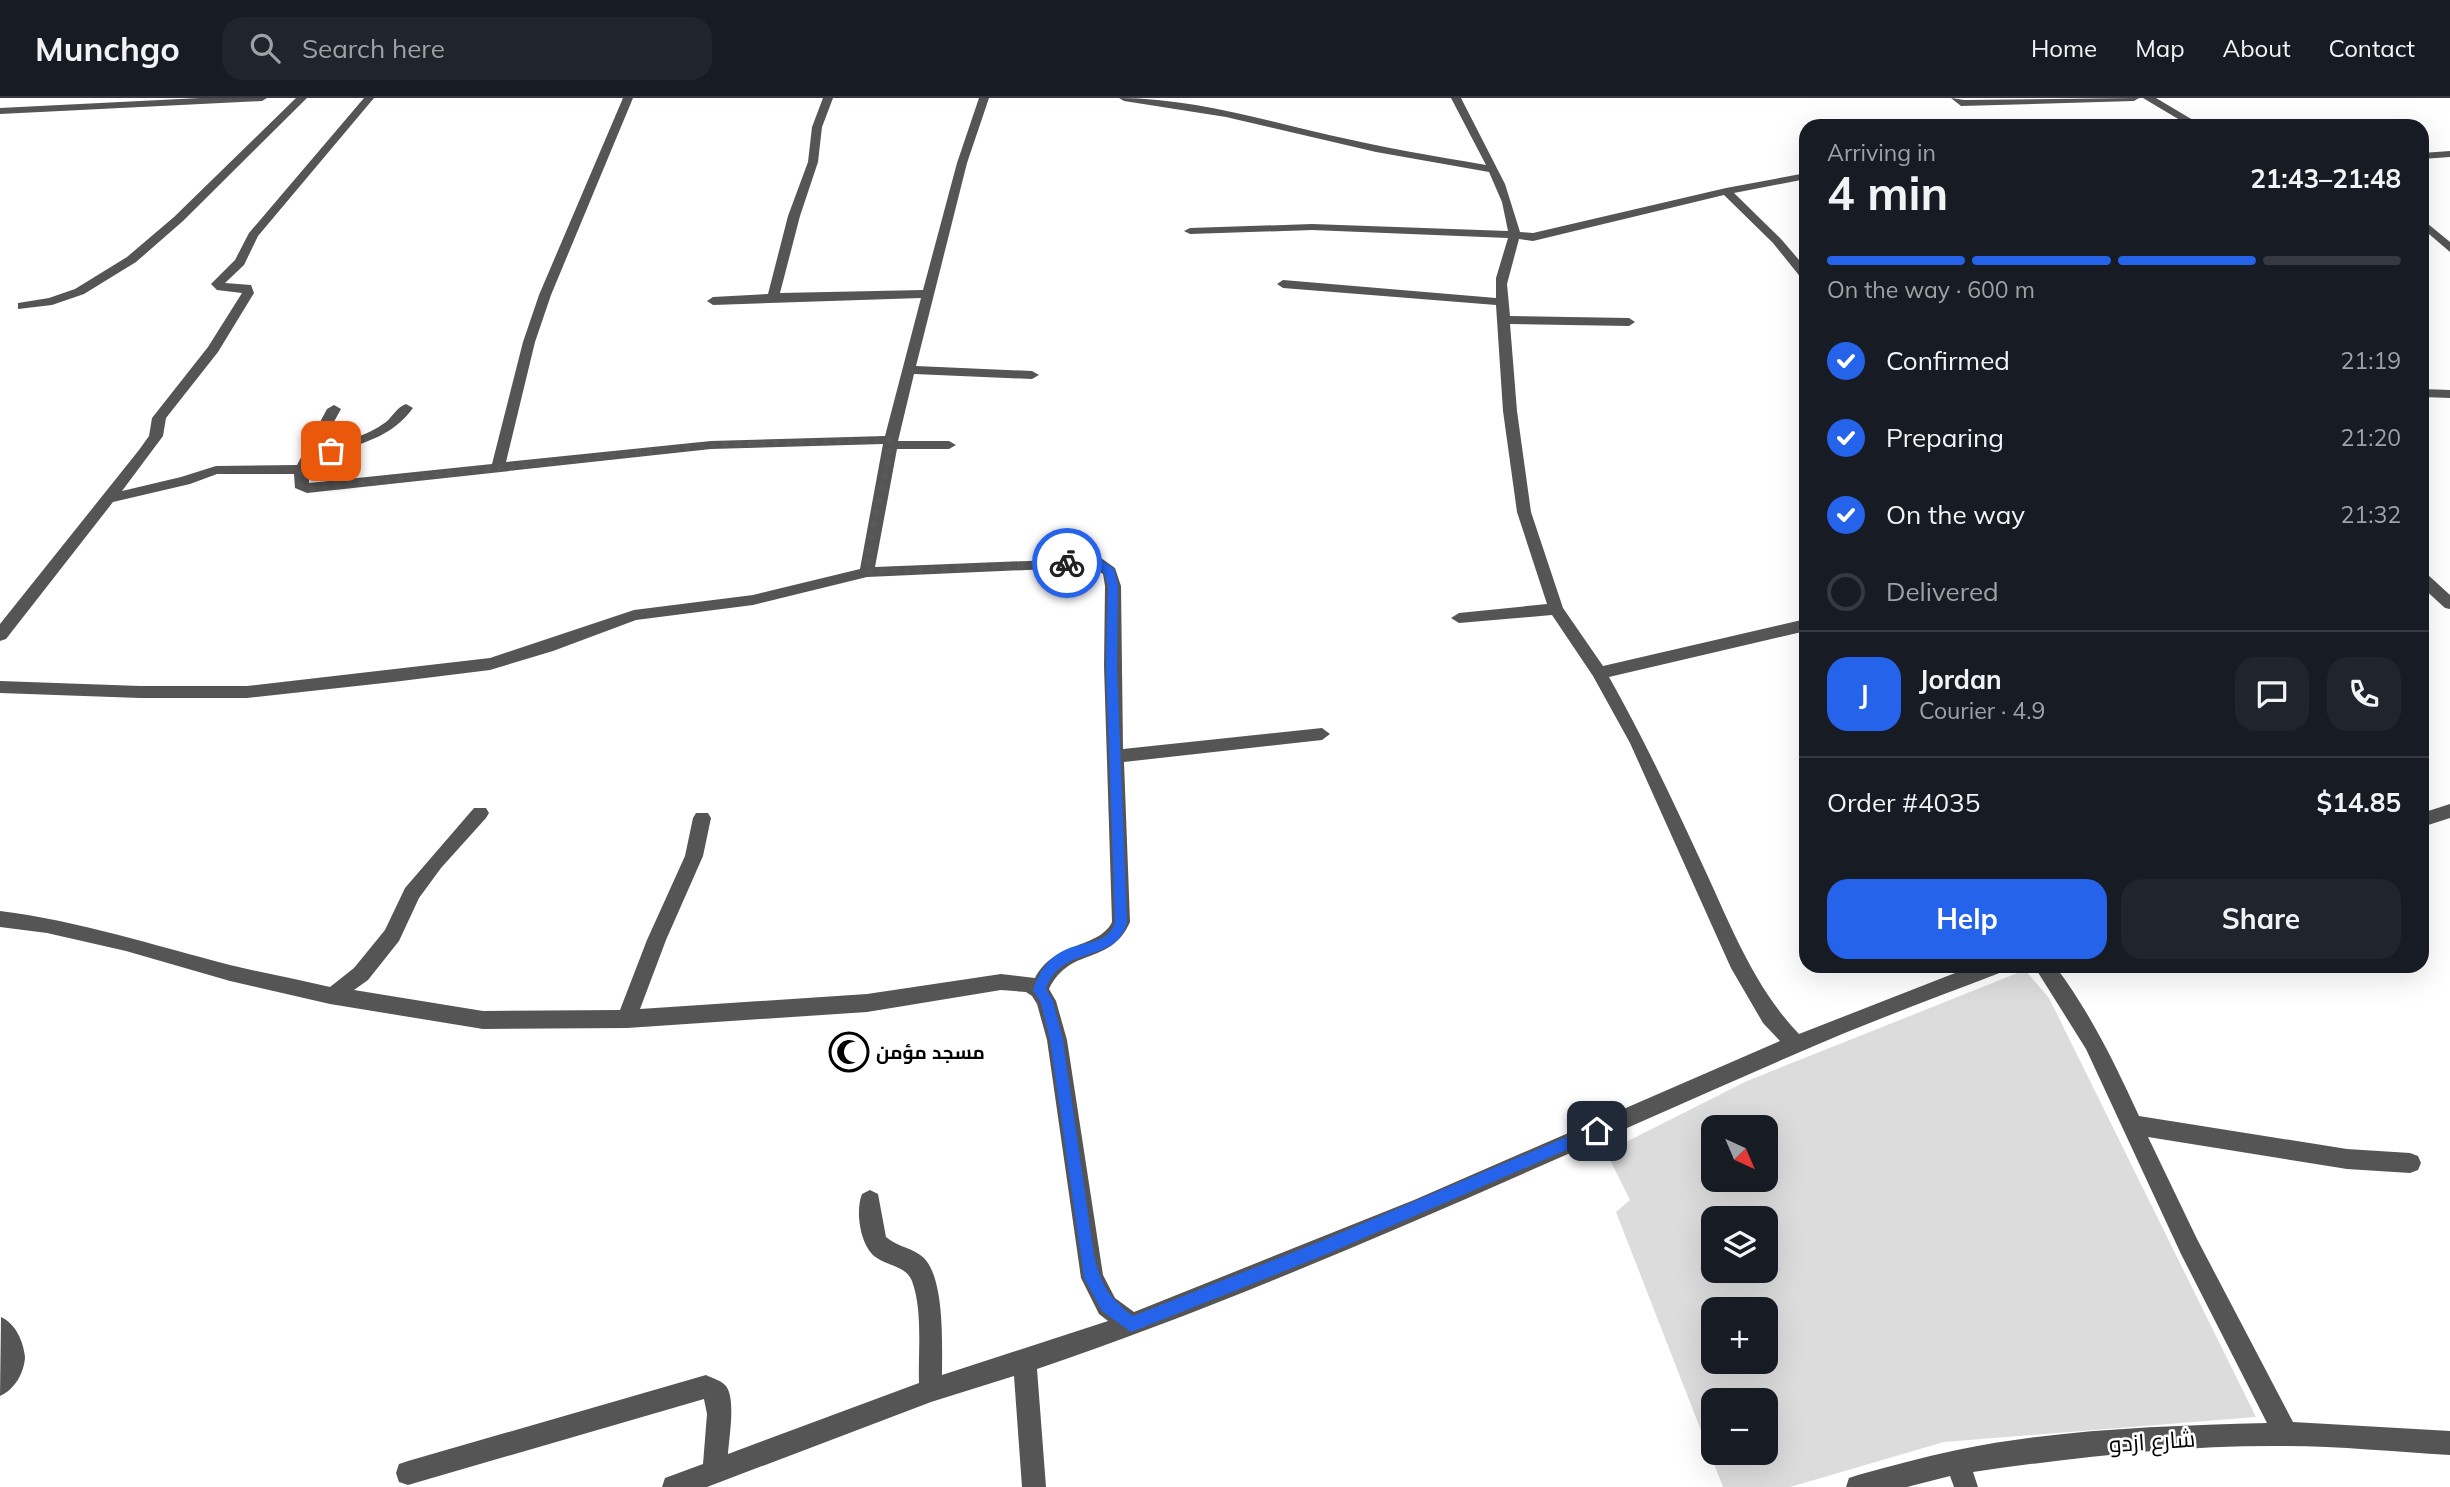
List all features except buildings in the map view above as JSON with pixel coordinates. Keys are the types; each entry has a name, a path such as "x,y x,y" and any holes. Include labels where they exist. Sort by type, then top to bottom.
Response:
{"street":[{"path":"0,111 262,98"},
{"path":"22,306 57,301 106,277 173,225 302,98"},
{"path":"0,635 156,436 159,418 213,349 248,293 247,288 217,284 240,261 253,235 369,98"},
{"path":"498,467 529,342 544,295 628,98"},
{"path":"773,297 785,261 794,216 813,162 817,127 828,98"},
{"path":"867,572 868,548 887,473 891,443 962,163 985,98"},
{"path":"1124,98 1226,114 1376,149 1491,169"},
{"path":"1456,98 1481,142 1513,216 1514,235 1503,267 1501,284 1510,411 1524,512 1556,609 1599,673 1638,743 1738,962 1770,1017 1796,1044"},
{"path":"1956,98 1961,103 2134,98"},
{"path":"2148,98 2186,119"},
{"path":"2429,156 2450,154"},
{"path":"1189,231 1312,227 1533,237 1726,191 1799,177"},
{"path":"1726,191 1777,241 1799,268"},
{"path":"2429,228 2450,248"},
{"path":"1283,284 1503,302"},
{"path":"713,301 930,294"},
{"path":"1504,320 1629,322"},
{"path":"910,370 1032,375"},
{"path":"2429,393 2450,394"},
{"path":"105,499 185,481 216,470 302,469 331,451 379,433 393,424 406,408"},
{"path":"334,409 302,469 300,485 307,488 711,445 949,445"},
{"path":"0,687 140,692 247,692 441,671 490,664 547,648 634,615 762,598 867,572 1086,562 1104,565 1110,572 1113,586 1112,666 1121,922 1118,932 1110,941 1068,954 1055,963 1044,976 1039,990"},
{"path":"2429,584 2450,604"},
{"path":"1459,618 1556,609"},
{"path":"1599,673 1799,627"},
{"path":"1115,756 1322,734"},
{"path":"2429,816 2450,811"},
{"path":"334,995 361,974 392,935 412,893 480,813"},
{"path":"627,1019 667,915 692,863 701,833 702,818"},
{"path":"1,920 47,925 125,943 230,973 334,995 483,1020 627,1019 867,1003 1000,982 1029,984 1039,990 1046,1001 1056,1040 1092,1278 1107,1306 1131,1325"},
{"path":"674,1487 931,1390 1131,1325 1422,1207 1796,1044 1977,973"},
{"path":"2050,973 2067,995 2202,1276 2286,1434"},
{"path":"2131,1125 2347,1159 2410,1163"},
{"path":"870,1201 875,1240 884,1251 916,1265 922,1274 928,1323 931,1390"},
{"path":"0,1384 12,1372 13,1359 12,1344 1,1329"},
{"path":"1025,1361 1034,1487"},
{"path":"408,1473 706,1387 717,1394 719,1414 715,1471"},
{"name":"شارع ازدو","path":"1858,1487 1958,1462 2063,1447 2155,1440 2286,1434 2450,1443"},
{"path":"1958,1462 1966,1487"}],"shaded area":[{"path":"2017,973 2028,973 2049,998 2256,1417 1944,1442 1790,1487 1723,1487 1714,1465 1778,1465 1778,1388 1701,1388 1701,1430 1616,1212 1630,1200 1606,1152 1747,1081"}],"way so far":[{"path":"331,451 302,469 300,485 317,488 711,445 891,440 887,473 875,510 868,548 867,572 1067,563"}],"place":[{"name":"مسجد مؤمن","path":"849,1052"}],"route":[{"path":"1067,563 1096,562 1104,565 1110,572 1113,586 1112,666 1121,922 1118,932 1110,941 1068,954 1055,963 1044,976 1039,990 1050,1012 1056,1040 1087,1255 1092,1278 1107,1306 1131,1325 1422,1207 1597,1131"}]}
